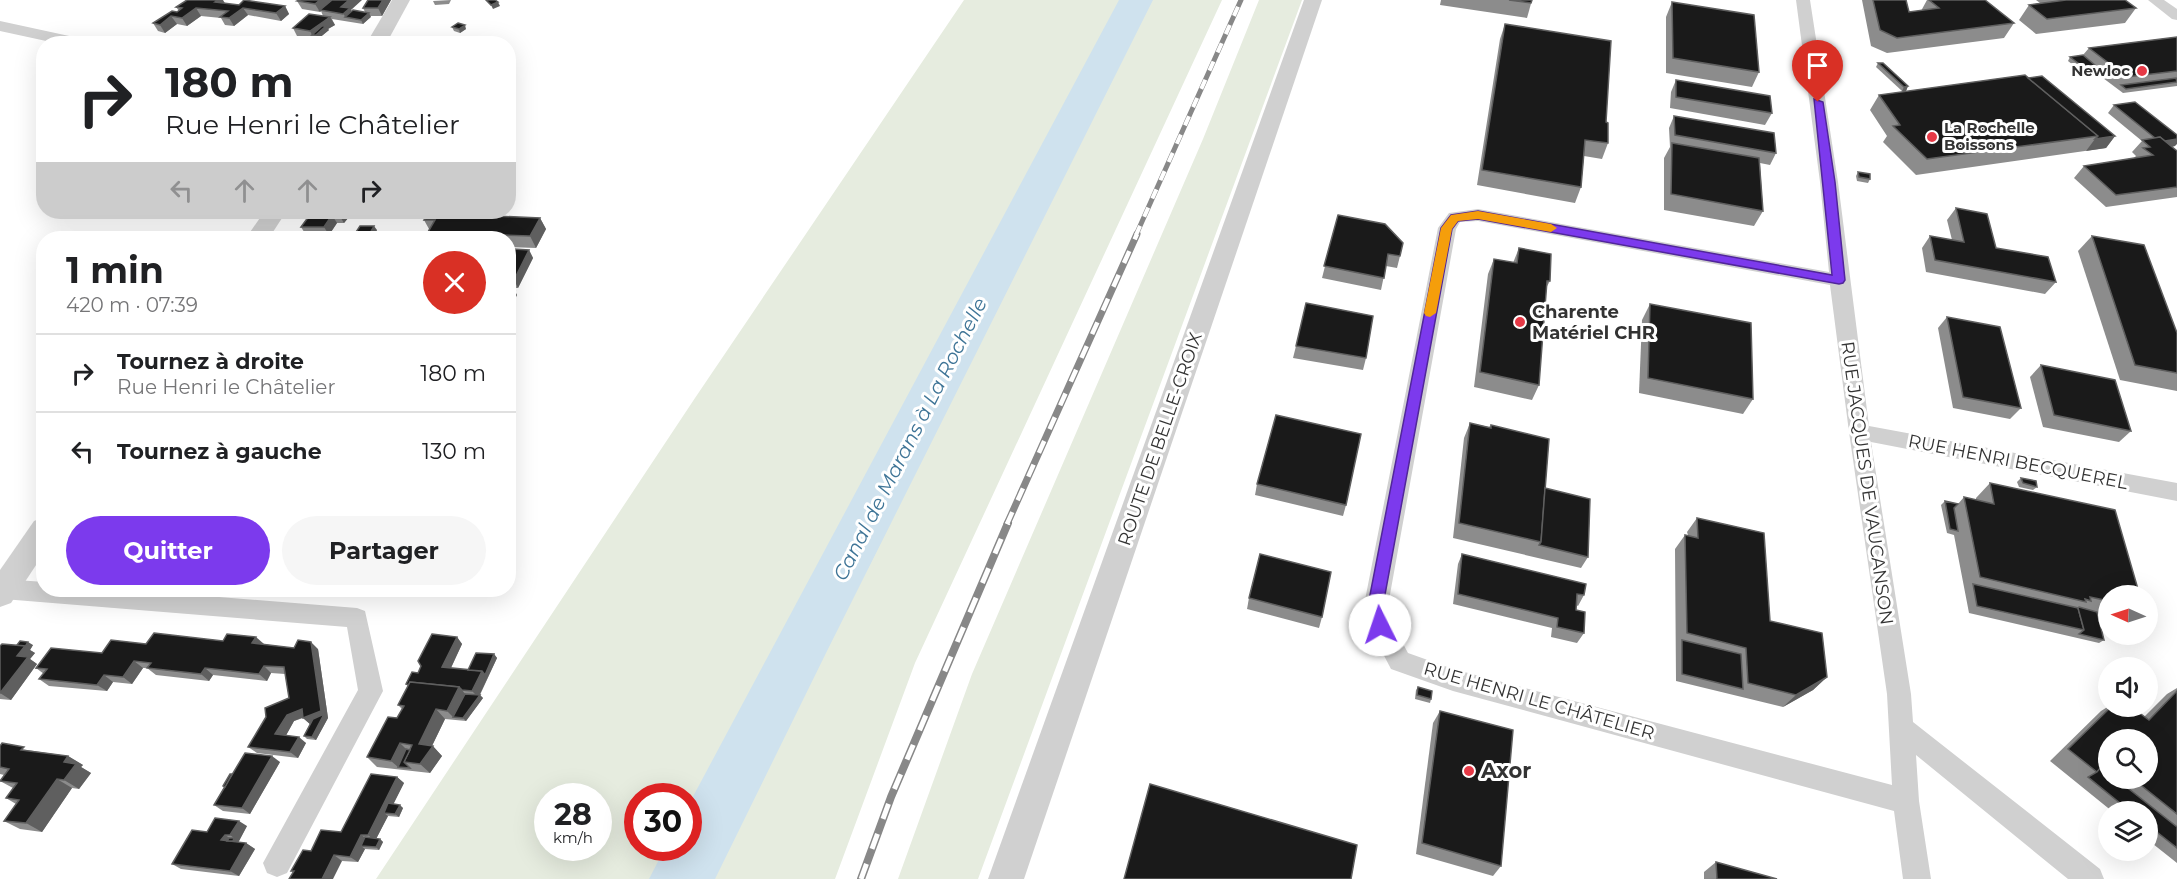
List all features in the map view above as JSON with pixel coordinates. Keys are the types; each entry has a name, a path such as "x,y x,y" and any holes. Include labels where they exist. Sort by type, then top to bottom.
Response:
{"street":[{"path":"381,36 401,0"},
{"name":"ROUTE DE BELLE-CROIX","path":"1006,879 1313,0"},
{"name":"RUE JACQUES DE VAUCANSON","path":"1803,0 1829,182 1859,432 1903,729 1906,801 1917,879"},
{"path":"2155,0 2177,16"},
{"path":"0,26 46,36"},
{"name":"RUE HENRI LE CHÂTELIER","path":"1839,280 1478,215 1455,217 1446,228 1386,546 1377,600 1380,625 1401,661 1453,680 1906,801"},
{"name":"RUE HENRI BECQUEREL","path":"1859,432 2177,492"},
{"path":"1,591 36,541"},
{"path":"1,591 36,594"},
{"path":"80,597 357,618 370,690 277,863"},
{"path":"1903,729 2090,879"}],"shaded area":[{"path":"964,0 1222,0 915,663 835,879 376,879 695,398"},
{"path":"1259,0 1302,0 978,879 898,879 972,674 1203,139"}],"water":[{"name":"Canal de Marans à La Rochelle","path":"1119,0 1153,0 715,879 649,879 658,861 702,861 700,783"}],"building":[{"path":"187,0 218,0 215,2 239,5 244,0 285,6 276,13 243,8 229,18 220,17 228,11 196,8 182,18 171,16 160,25 153,23 172,11 177,12 182,8 176,7"},
{"path":"320,0 315,4 297,1"},
{"path":"332,0 349,0 341,7 350,8 343,14 320,10"},
{"path":"368,0 383,0 378,8 363,8"},
{"path":"486,0 495,0 498,2 491,5"},
{"path":"1509,0 1532,0 1531,3"},
{"path":"1873,0 1906,0 1909,12 1939,8 1929,0 1985,0 2014,23 1897,38 1880,30"},
{"path":"2066,0 2125,0 2136,8 2047,19 2029,5"},
{"path":"1672,2 1754,15 1759,72 1673,58"},
{"path":"353,10 369,13 361,20 345,17"},
{"path":"309,14 330,17 310,31 293,28"},
{"path":"458,23 465,25 459,29 452,27"},
{"path":"1505,24 1611,41 1606,122 1608,123 1608,143 1585,140 1581,187 1482,170"},
{"path":"322,26 326,26 316,35 312,35"},
{"path":"2177,37 2177,71 2127,77 2089,48"},
{"path":"2083,55 2102,71 2090,72 2070,57"},
{"path":"1878,63 1883,63 1908,86 1904,87"},
{"path":"2025,75 2098,136 1927,159 1893,126 1900,125 1879,95"},
{"path":"2042,76 2115,136 2095,139 2098,136 2028,78"},
{"path":"2176,78 2177,82 2126,89 2121,85"},
{"path":"1676,80 1770,96 1772,113 1676,97"},
{"path":"2135,102 2177,135 2177,139 2165,141 2160,137 2155,138 2114,105"},
{"path":"1674,116 1774,133 1776,153 1675,135"},
{"path":"2160,137 2177,151 2177,187 2116,195 2084,166 2153,155 2143,148 2150,147 2142,140"},
{"path":"1672,143 1759,158 1763,211 1671,194"},
{"path":"1858,172 1870,174 1870,179 1859,177"},
{"path":"1956,208 1987,214 1996,248 2048,257 2056,282 1935,260 1930,236 1964,242"},
{"path":"1338,215 1385,224 1403,243 1400,256 1388,254 1384,278 1324,266"},
{"path":"540,218 530,236 516,235 516,231 429,231 435,220 424,220"},
{"path":"307,219 329,219 324,227 301,227"},
{"path":"360,226 374,226 371,231 357,231"},
{"path":"2092,236 2144,245 2177,333 2177,373 2135,365"},
{"path":"1519,248 1551,254 1539,385 1480,372 1494,259 1517,263"},
{"path":"516,249 529,250 516,276"},
{"path":"1306,303 1373,316 1366,358 1296,346"},
{"path":"1650,304 1751,323 1753,399 1648,378"},
{"path":"1947,317 2000,327 2021,408 1963,397"},
{"path":"2041,365 2115,380 2131,431 2054,415"},
{"path":"1276,415 1361,434 1346,505 1257,484"},
{"path":"1470,423 1491,428 1491,425 1549,439 1541,542 1459,523"},
{"path":"2021,478 2036,481 2037,487 2023,483"},
{"path":"1990,483 2115,510 2137,585 2098,585 2098,599 2090,597 2091,601 2085,599 2086,602 1980,577 1964,497 1994,504"},
{"path":"1545,488 1590,499 1588,557 1539,545"},
{"path":"1945,501 1958,504 1954,508 1958,531 1950,529"},
{"path":"1697,518 1764,533 1770,621 1822,633 1827,677 1796,695 1748,683 1746,648 1687,633 1685,535 1698,538"},
{"path":"1260,554 1331,572 1322,617 1249,598"},
{"path":"1462,554 1586,584 1584,595 1577,594 1576,610 1585,612 1584,633 1557,627 1558,618 1458,594"},
{"path":"1973,584 2078,608 2084,630 1977,606"},
{"path":"2078,608 2097,612 2098,639 2079,634 2084,630"},
{"path":"154,633 223,641 227,634 256,637 252,643 294,648 298,640 311,642 321,711 303,718 302,709 287,715 275,734 299,737 290,752 248,747 266,717 265,708 289,698 284,667 264,666 259,674 205,668 201,674 147,668 151,663 134,661 123,677 104,675 97,685 39,679 47,669 36,668 51,648 102,653 111,640 146,644"},
{"path":"432,634 457,637 442,667 482,671 472,691 462,690 459,687 410,682 409,685 406,684 412,672 418,673 421,666 418,661"},
{"path":"1682,640 1741,654 1743,689 1682,674"},
{"path":"20,641 28,642 25,647 17,645"},
{"path":"2,644 25,646 17,656 28,657 0,693 0,646"},
{"path":"476,653 494,654 485,675 482,671 468,670"},
{"path":"410,682 459,687 447,711 436,709 419,744 433,746 420,764 404,762 412,745 400,743 391,761 367,757 388,717 397,718 404,706 398,705"},
{"path":"1418,687 1432,691 1431,699 1417,695"},
{"path":"2177,691 2177,814 2146,789 2158,789 2158,729 2098,729 2097,772 2068,749 2101,717 2145,717 2149,720 2152,717 2158,717 2158,711"},
{"path":"465,694 480,695 463,718 453,717"},
{"path":"1440,711 1513,730 1501,866 1422,843"},
{"path":"324,714 312,737 304,736 313,719"},
{"path":"2,743 24,747 21,750 68,756 64,762 76,764 64,780 57,779 26,823 4,821 19,800 6,798 17,783 0,781 9,769 0,767"},
{"path":"406,749 410,750 404,762 410,768 398,767"},
{"path":"245,753 272,756 242,808 214,805"},
{"path":"2098,771 2098,785 2088,777"},
{"path":"232,774 225,787 223,786"},
{"path":"371,774 397,777 368,835 361,835 350,857 334,855 322,879 289,879 303,850 311,851 321,830 341,832"},
{"path":"1150,784 1357,845 1351,879 1124,879"},
{"path":"2103,789 2129,789 2144,801 2117,801"},
{"path":"388,803 400,805 395,814 384,813"},
{"path":"2158,812 2177,827 2177,848 2158,833"},
{"path":"215,818 239,821 230,835 225,835 221,840 246,843 230,871 172,864 192,830 207,832"},
{"path":"365,837 380,839 376,847 361,846"},
{"path":"1716,862 1777,879 1717,879"}],"railway":[{"path":"1136,235 1241,0"},
{"path":"1007,524 1137,234"},
{"path":"861,879 891,797 1008,523"}],"slow traffic":[{"path":"1430,313 1446,228 1455,217 1478,215 1551,228"}],"place":[{"name":"Newloc","path":"2142,71"},
{"name":"La Rochelle Boissons","path":"1932,137"},
{"name":"Charente Matériel CHR","path":"1520,322"},
{"name":"Axor","path":"1469,771"}],"route":[{"path":"1380,625 1377,600 1386,546 1446,228 1455,217 1478,215 1839,280 1818,102"}]}
